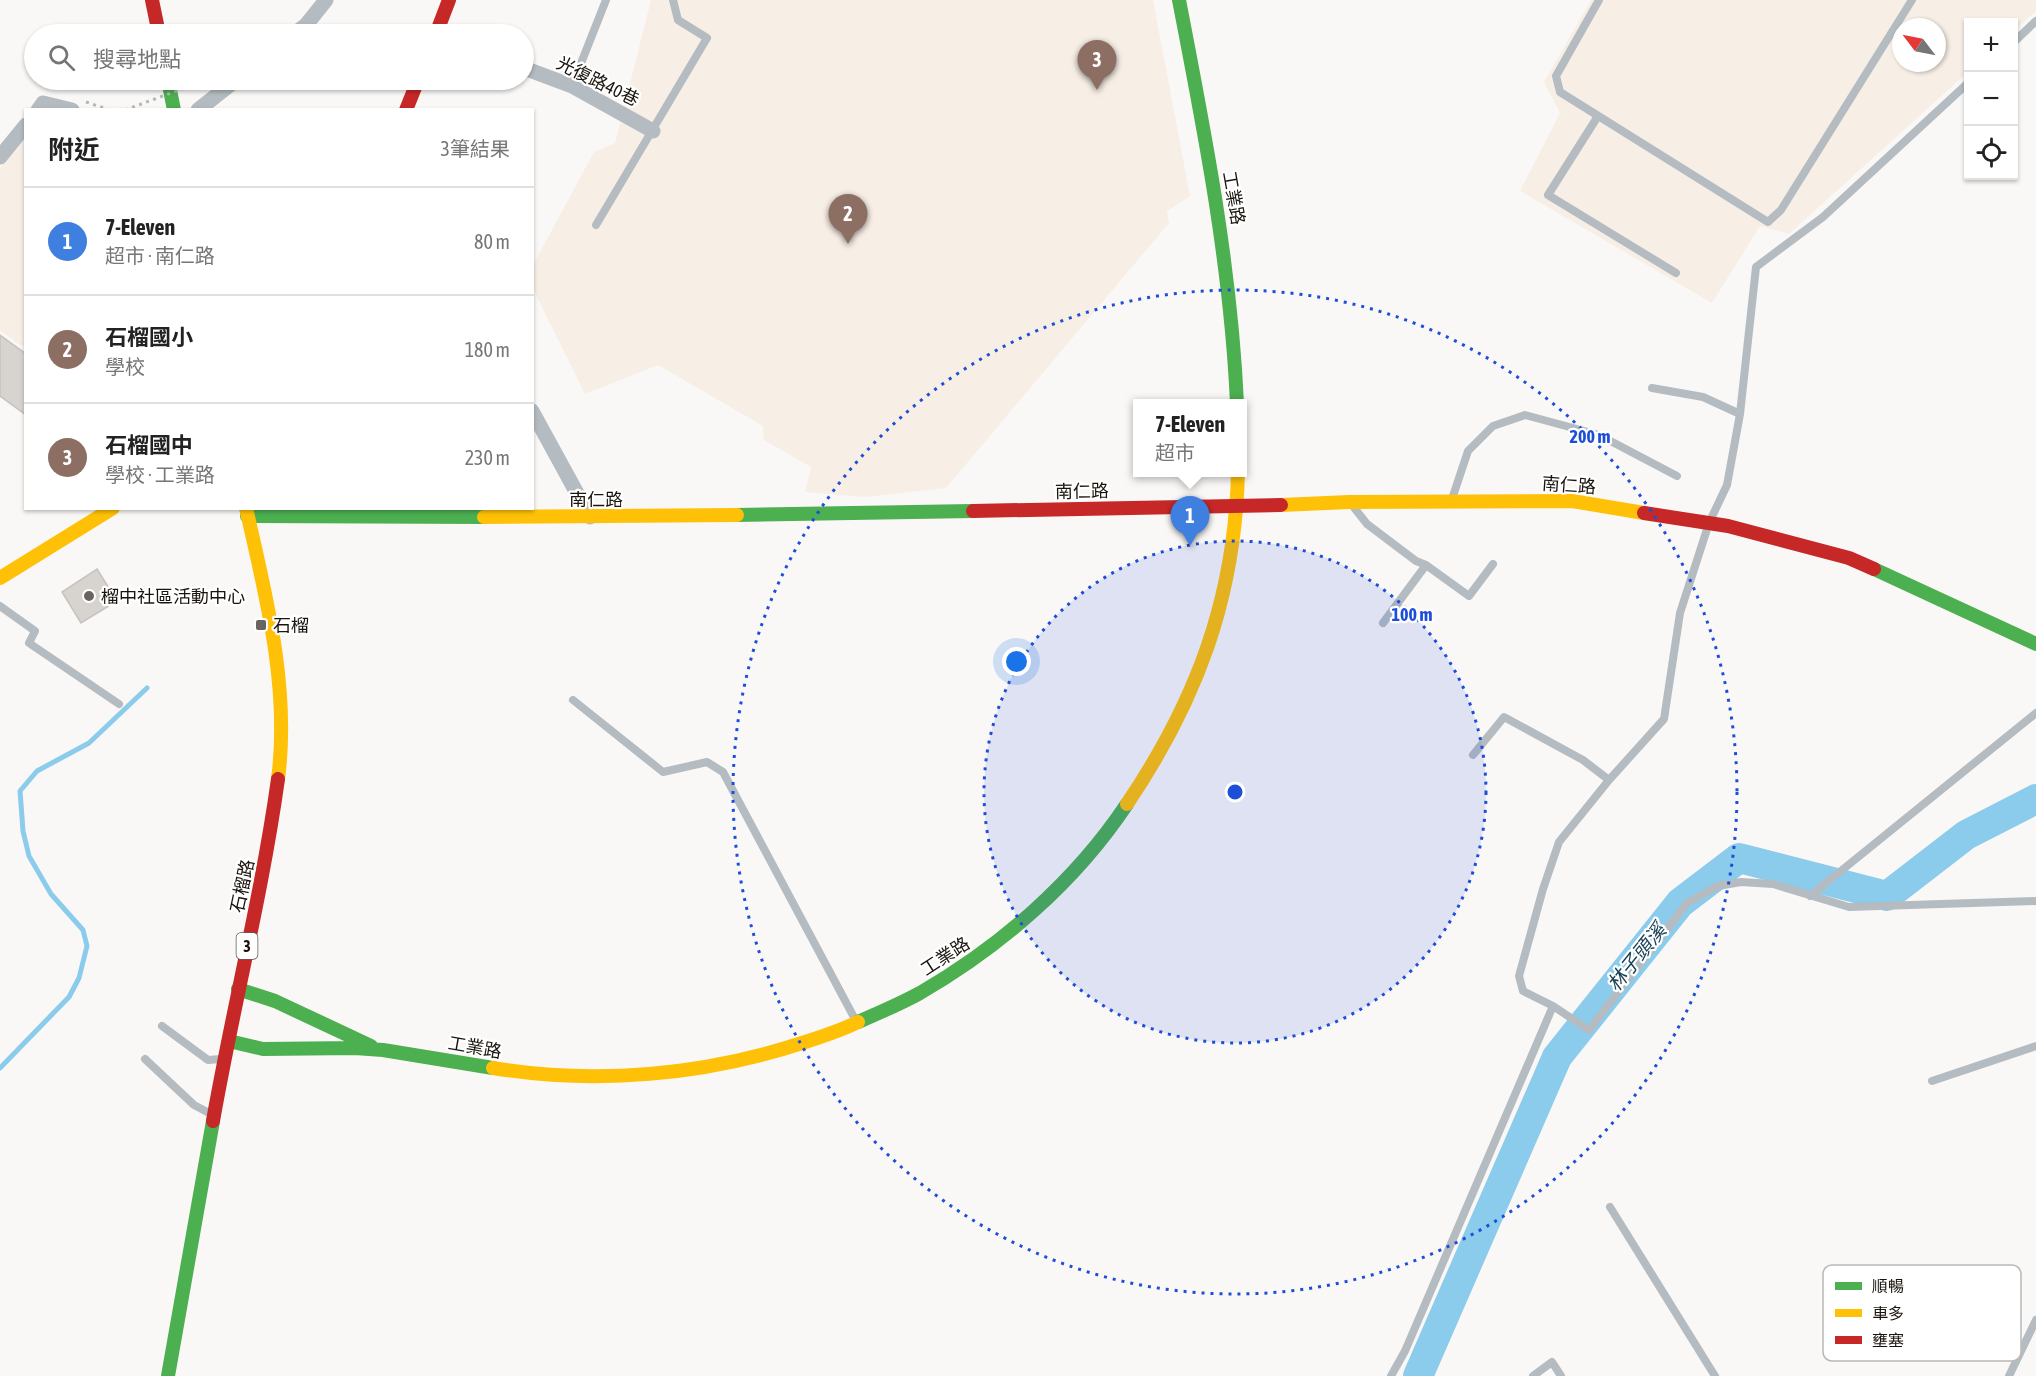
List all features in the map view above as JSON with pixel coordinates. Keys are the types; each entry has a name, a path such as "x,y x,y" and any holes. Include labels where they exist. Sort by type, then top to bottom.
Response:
{"street":[{"path":"152,0 157,24"},
{"path":"307,24 326,0"},
{"path":"440,24 449,0"},
{"name":"工業路","path":"1179,0 1220,222 1236,370 1237,399"},
{"name":"光復路40巷","path":"534,72 572,86 653,130"},
{"path":"170,90 174,108"},
{"path":"201,108 223,90"},
{"path":"407,108 414,90"},
{"path":"39,108 43,103 64,108"},
{"path":"0,157 24,127"},
{"path":"534,415 590,517"},
{"name":"工業路","path":"229,1041 266,1049 379,1049 520,1073 601,1076 703,1069 771,1054 858,1025 926,990 996,943 1074,872 1123,811 1167,741 1201,666 1225,588 1239,507 1238,477"},
{"name":"南仁路","path":"247,512 590,517 1239,507 1349,502 1572,501 1728,526 1850,558 2036,644"},
{"path":"0,578 110,510"},
{"name":"石榴路","path":"168,1376 224,1059 269,844 281,753 280,706 270,616 247,512"},
{"name":"工業路","path":"238,989 275,1002 379,1049"}],"lane":[{"path":"572,86 606,0"},
{"path":"596,225 706,38 678,20 673,0"},
{"path":"1599,0 1556,76 1560,92 1768,222 1781,210 1912,0"},
{"path":"2018,37 2036,21"},
{"path":"1964,88 1823,217 1756,267 1740,414 1726,485 1708,523 1680,613 1664,719 1609,780 1559,842 1543,888 1519,976 1523,991 1553,1006 1589,1030 1687,903 1718,886 1741,882 1773,884 1849,907 2036,901"},
{"path":"1598,116 1548,195 1676,273"},
{"path":"1652,388 1703,397 1740,414"},
{"path":"1452,501 1468,451 1493,426 1524,415 1599,435 1677,477"},
{"path":"1349,502 1366,524 1469,597 1493,564"},
{"path":"1383,623 1426,565"},
{"path":"0,606 35,631 29,643 119,704"},
{"path":"573,700 663,772 707,762 723,772 858,1025"},
{"path":"1810,896 2036,713"},
{"path":"1473,754 1504,717 1583,760 1609,780"},
{"path":"1391,1376 1405,1351 1553,1006"},
{"path":"162,1026 208,1060 224,1059"},
{"path":"1932,1081 2036,1046"},
{"path":"145,1059 194,1105 215,1116"},
{"path":"1610,1207 1715,1376"},
{"path":"2021,1351 2036,1320"},
{"path":"2009,1376 2016,1361"},
{"path":"1533,1376 1552,1362 1561,1376"}],"path":[{"path":"130,108 179,90"}],"shaded area":[{"path":"651,0 1153,0 1190,196 1167,211 1169,223 946,488 865,497 805,492 811,467 764,440 763,426 658,365 585,394 534,291 534,263 594,152 615,143"},
{"path":"1591,0 2036,0 2036,11 2018,27 2018,18 1964,18 1964,76 1789,234 1760,226 1712,303 1520,191 1560,113 1544,82"},
{"path":"24,136 24,345 21,346 0,330 0,168"}],"building":[{"path":"0,335 24,353 24,414 0,396"},
{"name":"榴中社區活動中心","path":"97,569 117,601 81,623 62,592"}],"waterway":[{"path":"0,1068 69,997 79,978 87,946 83,930 51,894 29,856 23,831 20,791 37,771 89,743 147,688"},
{"name":"林子頭溪","path":"1418,1376 1557,1057 1680,903 1739,858 1887,896 1966,835 2036,799"}],"traffic: fast":[{"path":"1179,0 1216,201 1229,302 1237,399"},
{"path":"170,90 174,108"},
{"path":"737,515 973,511"},
{"path":"247,516 484,517"},
{"path":"1874,569 2036,644"},
{"path":"858,1022 920,993 950,975 1007,933 1060,886 1084,860 1127,804"},
{"path":"238,989 275,1001 371,1046"},
{"path":"229,1041 263,1049 383,1050 493,1068"},
{"path":"168,1376 213,1121"}],"traffic: slow":[{"path":"1127,804 1173,726 1208,646 1229,562 1238,477"},
{"path":"1281,505 1349,502 1572,501 1644,513"},
{"path":"0,578 110,510"},
{"path":"246,510 268,608 278,676 281,711 278,779"},
{"path":"484,517 737,515"},
{"path":"493,1068 571,1076 649,1074 727,1063 765,1054 823,1036 858,1022"}],"traffic: jam":[{"path":"152,0 157,24"},
{"path":"440,24 449,0"},
{"path":"407,108 414,90"},
{"path":"973,511 1281,505"},
{"path":"1644,513 1728,526 1849,558 1874,569"},
{"path":"213,1121 264,865 278,779"}],"place":[{"name":"石榴國中","path":"1097,90"},
{"name":"石榴國小","path":"848,244"},
{"name":"7-Eleven","path":"1190,546"},
{"name":"榴中社區活動中心","path":"89,596"},
{"name":"石榴","path":"261,625"}]}
